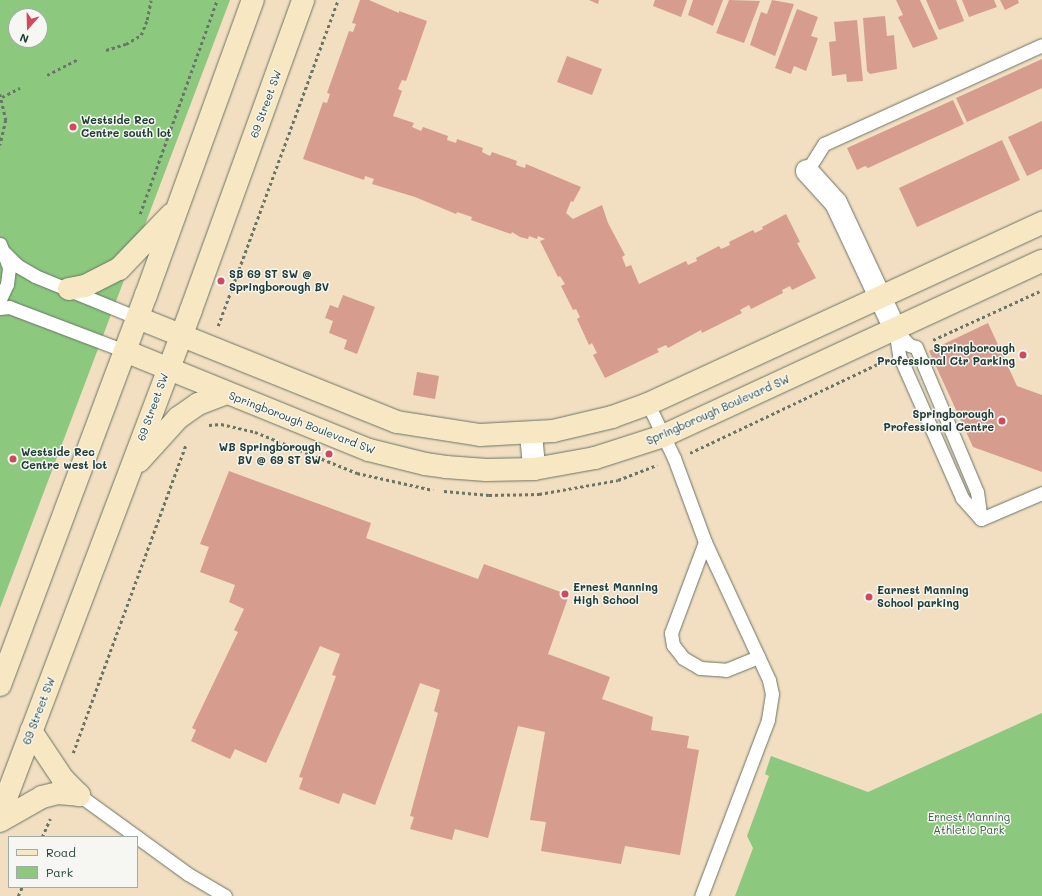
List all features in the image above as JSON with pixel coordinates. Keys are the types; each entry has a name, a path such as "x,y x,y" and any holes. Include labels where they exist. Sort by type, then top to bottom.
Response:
{"main road":[{"path":"0,685 138,318 253,0"},
{"name":"69 Street SW","path":"0,814 181,336 303,0"},
{"path":"69,289 85,286 119,269 176,211"},
{"path":"138,318 396,422 480,435 531,433 597,421 648,404 1042,223"},
{"name":"Springborough Boulevard SW","path":"125,351 338,438 394,457 446,467 486,470 534,468 595,458 663,436 1042,261"},
{"path":"130,471 178,418 198,404 226,393"},
{"path":"31,731 63,779 79,795"},
{"path":"0,821 42,797 58,793 79,795"}],"street":[{"path":"807,171 836,203 895,329"},
{"path":"531,433 534,468"}],"lane":[{"path":"807,171 824,144 1042,45"},
{"path":"3,249 18,266 35,276 138,318"},
{"path":"0,299 7,284 9,268 3,249"},
{"path":"0,308 9,307 125,351"},
{"path":"895,329 909,345 916,348 977,492 981,519"},
{"path":"895,329 898,355 962,498 981,519"},
{"path":"648,404 674,458 705,542 769,680 772,694 768,720 701,896"},
{"path":"981,519 1042,493"},
{"path":"705,542 671,633 673,645 683,658 700,668 726,670 758,657"},
{"path":"79,795 136,836"},
{"path":"138,838 188,874 225,896"}],"path":[{"path":"106,50 126,44 141,35 147,20 151,0"},
{"path":"137,222 217,0"},
{"path":"218,327 338,0"},
{"path":"47,74 77,60"},
{"path":"0,145 6,120 1,95 20,88"},
{"path":"916,348 1042,290"},
{"path":"656,466 898,355"},
{"path":"72,754 187,442"},
{"path":"42,836 52,813"}],"green space":[{"path":"0,0 230,0 0,608"},
{"name":"Ernest Manning Athletic Park","path":"1042,713 1042,896 735,896 753,848 747,836 769,776 765,774 771,756 868,792"}],"building":[{"path":"360,0 369,0 399,13 399,11 427,21 406,81 402,80 398,89 402,91 393,116 414,123 412,127 421,131 423,127 448,136 447,140 456,143 457,139 483,148 482,152 490,156 492,152 517,161 516,165 525,168 526,164 581,187 573,202 571,201 566,213 573,219 602,205 608,223 625,255 622,257 626,267 631,265 639,284 686,261 688,265 697,261 696,258 719,246 721,249 730,245 729,242 753,230 755,233 763,229 762,227 786,214 800,242 797,243 816,278 792,290 790,286 782,290 783,293 751,309 749,305 740,310 742,313 702,333 701,330 668,348 666,345 657,349 659,352 605,378 593,355 597,353 592,343 589,345 577,319 580,317 576,309 573,310 561,286 565,284 560,276 558,277 540,241 545,239 538,236 537,239 529,236 528,239 520,237 512,232 511,234 471,220 472,217 457,212 456,214 415,197 372,184 374,179 365,176 364,180 303,159 323,102 327,103 330,94 327,93 349,31 353,32 356,24 352,23"},
{"path":"589,0 599,0 598,4"},
{"path":"655,0 687,0 681,17 653,6"},
{"path":"693,0 723,0 713,26 688,15"},
{"path":"729,0 760,1 744,43 716,33"},
{"path":"772,0 794,4 775,56 750,45 761,12 767,14"},
{"path":"896,0 920,0 938,39 913,48 898,17 903,15"},
{"path":"926,0 956,0 964,21 939,30"},
{"path":"962,0 994,0 997,7 969,17"},
{"path":"1000,0 1018,0 1019,3 1005,10"},
{"path":"797,9 818,17 811,36 818,38 806,71 794,66 791,74 775,68"},
{"path":"885,16 887,36 894,35 897,69 870,74 867,71 863,18"},
{"path":"857,20 863,81 847,82 846,74 832,76 829,42 836,41 834,22"},
{"path":"567,56 602,69 592,95 557,82"},
{"path":"1042,59 1042,88 967,122 956,98"},
{"path":"953,100 964,124 868,168 865,166 857,170 847,148"},
{"path":"1042,121 1042,169 1027,176 1008,137"},
{"path":"1002,140 1020,180 917,227 899,188"},
{"path":"343,295 375,307 357,354 344,349 347,340 329,333 333,321 325,318 330,305 338,308"},
{"name":"Springborough Professional Centre","path":"988,323 1017,386 1042,395 1042,472 973,447 929,351"},
{"path":"417,372 439,376 435,399 413,395"},
{"path":"229,471 371,523 366,538 478,579 484,564 569,595 548,654 610,677 602,699 653,717 651,730 689,736 687,748 699,750 680,855 625,846 621,864 541,851 546,822 530,820 545,732 518,726 488,838 455,829 452,840 410,829 414,817 410,816 438,713 434,711 440,690 420,683 375,805 343,793 339,804 299,789 303,778 299,777 336,676 332,675 340,654 320,646 266,763 235,749 230,759 191,741 196,730 192,728 238,632 234,630 244,609 229,602 235,585 200,572 209,547 200,544"}],"place":[{"name":"Westside Rec Centre south lot","path":"73,127"},
{"name":"SB 69 ST SW @ Springborough BV","path":"221,281"},
{"name":"Springborough Professional Ctr Parking","path":"1023,355"},
{"name":"Springborough Professional Centre","path":"1002,421"},
{"name":"WB Springborough BV @ 69 ST SW","path":"329,454"},
{"name":"Westside Rec Centre west lot","path":"13,459"},
{"name":"Ernest Manning High School","path":"565,594"},
{"name":"Earnest Manning School parking","path":"869,597"}]}
